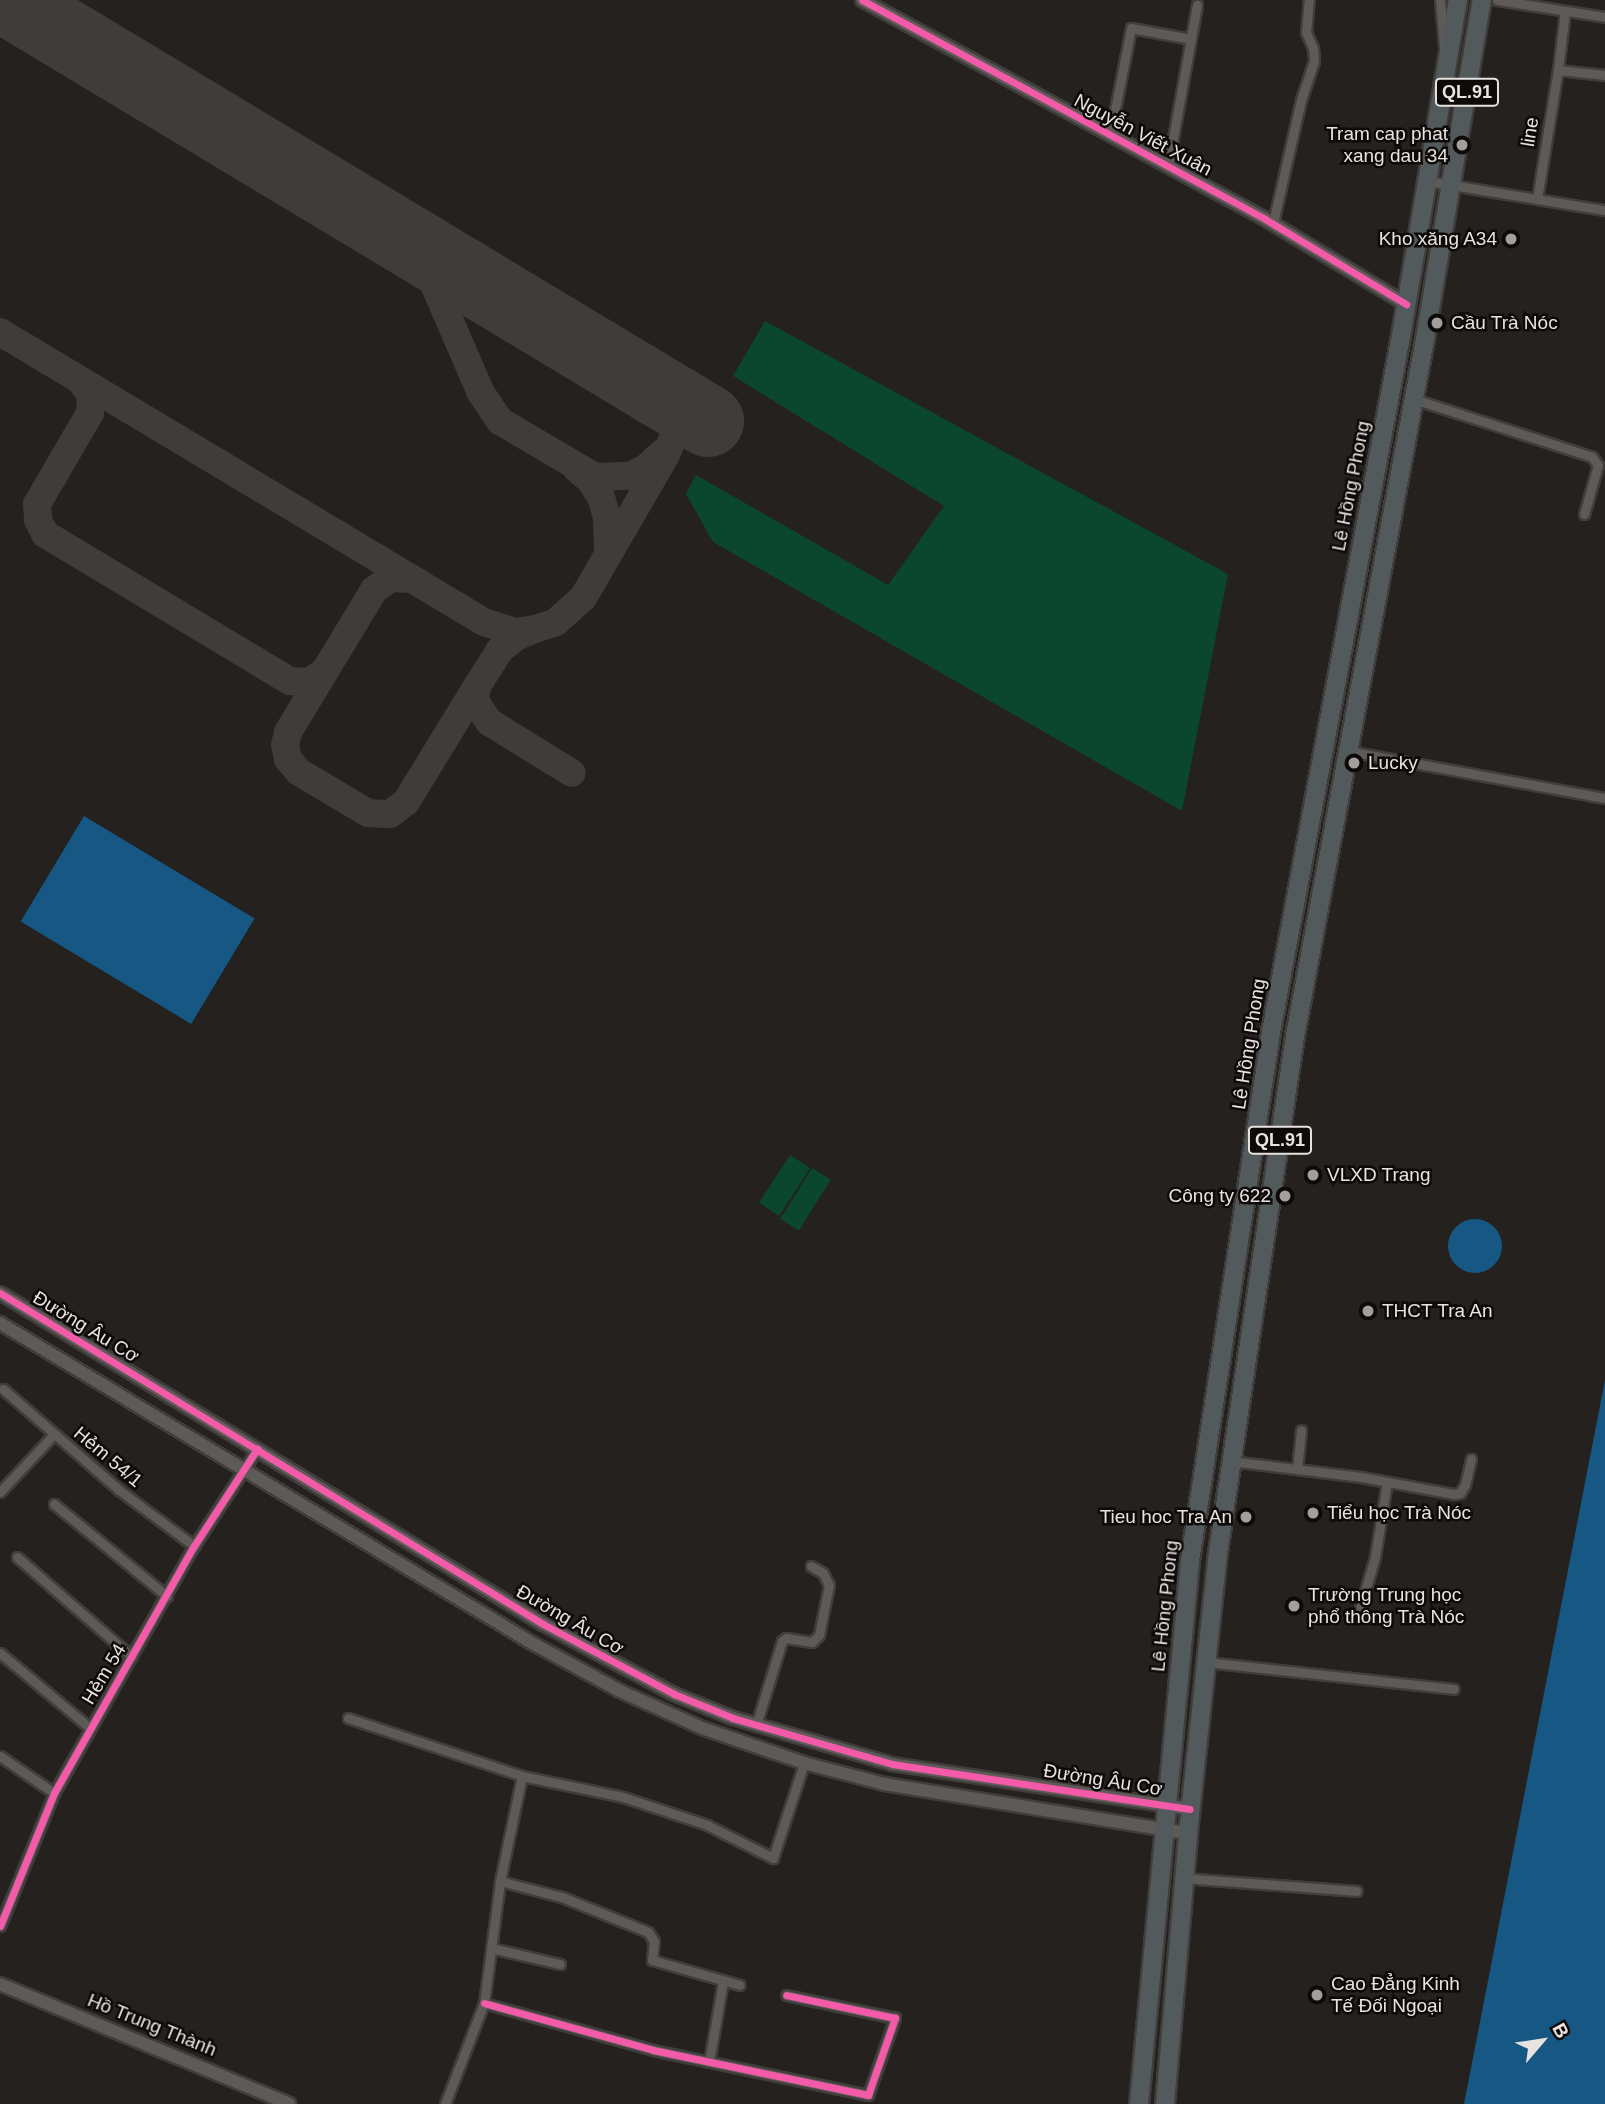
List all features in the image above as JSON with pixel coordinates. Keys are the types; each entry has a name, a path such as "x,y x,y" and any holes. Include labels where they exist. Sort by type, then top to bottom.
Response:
{"highway":[{"name":"Lê Hồng Phong","path":"1139,2104 1190,1561 1271,1032 1401,336 1458,0"},
{"name":"QL.91","path":"1165,2104 1190,1809 1206,1661 1231,1461 1295,1036 1425,339 1482,0"},
{"path":"1401,336 1425,339"},
{"path":"1142,2077 1169,2078"}],"street":[{"name":"Nguyễn Viết Xuân","path":"862,0 1273,223 1406,304"},
{"path":"1273,223 1301,100 1314,61 1313,48 1306,32 1309,0"},
{"path":"1440,0 1447,64"},
{"path":"1497,0 1604,16"},
{"path":"1168,166 1197,5"},
{"name":"line","path":"1537,199 1565,11"},
{"path":"1110,135 1131,28 1191,38"},
{"path":"1558,70 1605,75"},
{"path":"1427,181 1605,210"},
{"path":"1414,399 1592,457 1598,465 1584,514"},
{"path":"1348,751 1605,798"},
{"name":"Đường Âu Cơ","path":"0,1293 509,1603 625,1670 674,1694 756,1725 892,1764 1190,1809"},
{"name":"Đường Âu Cơ","path":"0,1323 498,1623 659,1710 724,1736 804,1763 884,1784 1188,1833"},
{"name":"Hẻm 54/1","path":"4,1389 119,1490 194,1546"},
{"path":"1297,1469 1301,1430"},
{"path":"0,1492 54,1434"},
{"name":"Hẻm 54","path":"0,1926 54,1793 194,1546 257,1449"},
{"path":"1231,1461 1460,1493 1465,1485 1471,1459"},
{"path":"1360,1608 1375,1557 1387,1482"},
{"path":"54,1504 167,1596"},
{"path":"17,1557 132,1657"},
{"path":"756,1725 782,1641 786,1638 812,1642 819,1635 829,1585 823,1573 811,1566"},
{"path":"498,1623 509,1603"},
{"path":"0,1653 90,1728"},
{"path":"1206,1661 1454,1689"},
{"path":"348,1718 522,1776 635,1801 707,1825 773,1858 804,1763"},
{"path":"0,1756 54,1793"},
{"path":"445,2104 484,2003 500,1881 522,1776"},
{"path":"1184,1878 1357,1891"},
{"path":"500,1881 562,1897 648,1932 654,1941 652,1960 740,1985"},
{"path":"491,1948 560,1964"},
{"path":"709,2062 723,1981"},
{"name":"Hồ Trung Thành","path":"0,1984 148,2043 289,2104"},
{"path":"484,2003 653,2050 868,2095 895,2018 786,1995"}],"green space":[{"path":"765,321 1228,574 1182,811 713,542 686,494 696,475 888,585 944,506 733,376"},
{"path":"790,1155 810,1168 779,1216 759,1203"},
{"path":"812,1168 831,1180 799,1231 780,1219"}],"water":[{"path":"84,816 255,918 191,1024 21,921"},
{"path":"1475,1219 1494,1227 1502,1246 1494,1265 1475,1273 1456,1265 1448,1246 1456,1227"},
{"path":"1605,1380 1605,2104 1464,2104"}],"taxiway":[{"path":"5,0 30,13"},
{"path":"391,230 413,247 423,259 481,393 500,421 595,477 630,476 646,468 662,453"},
{"path":"0,332 484,622 514,632 556,622 583,598 666,455 673,438 674,400"},
{"path":"80,380 91,395 90,413 37,504 38,520 45,534 290,681 309,682 325,671"},
{"path":"577,469 590,480 601,497 607,518 608,554"},
{"path":"412,579 391,578 374,590 288,732 285,745 288,759 299,772 368,813 390,814 406,802 477,686"},
{"path":"533,630 517,636 500,650 477,686 475,701 489,722 572,773"}],"runway":[{"path":"8,0 708,421"}],"cycle path":[{"path":"862,0 1265,219 1406,304"},
{"path":"0,1293 543,1624 674,1694 733,1718 892,1764 1190,1809"},
{"path":"0,1926 54,1793 194,1546 257,1449"},
{"path":"484,2003 653,2050 868,2095 895,2018 786,1995"}],"place":[{"name":"Tram cap phat xang dau 34","path":"1462,145"},
{"name":"Kho xăng A34","path":"1511,239"},
{"name":"Cầu Trà Nóc","path":"1437,323"},
{"name":"Lucky","path":"1354,763"},
{"name":"VLXD Trang","path":"1313,1175"},
{"name":"Công ty 622","path":"1285,1196"},
{"name":"THCT Tra An","path":"1368,1311"},
{"name":"Tiểu học Trà Nóc","path":"1313,1513"},
{"name":"Tieu hoc Tra An","path":"1246,1517"},
{"name":"Trường Trung học phổ thông Trà Nóc","path":"1294,1606"},
{"name":"Cao Đẳng Kinh Tế Đối Ngoại","path":"1317,1995"}]}
